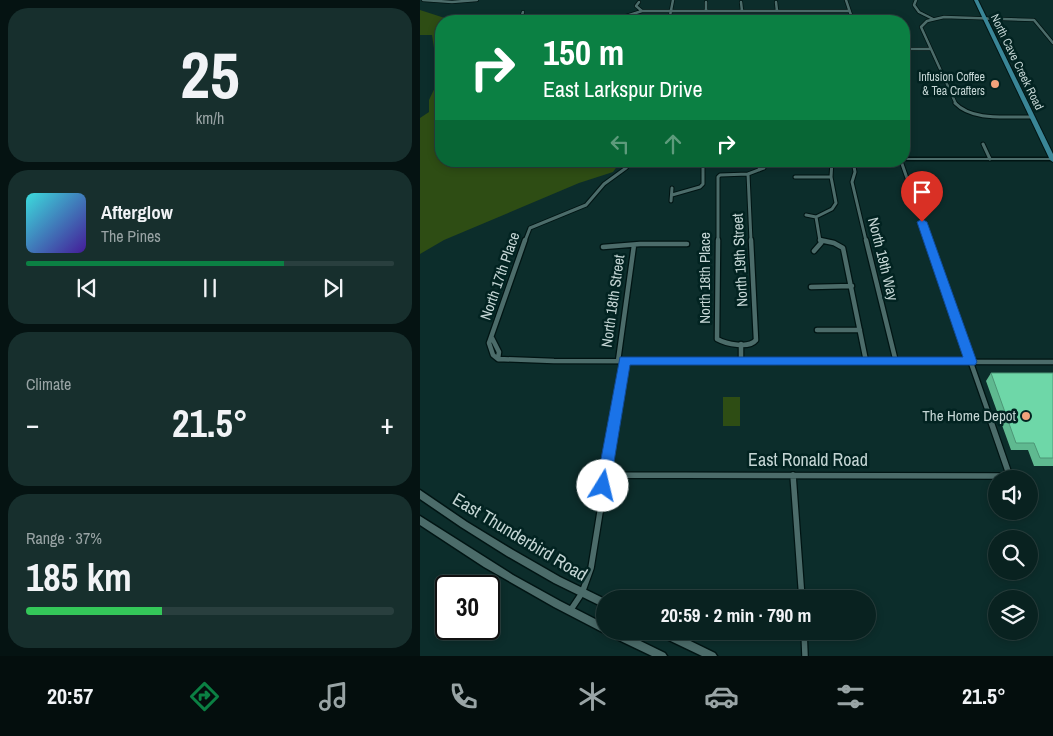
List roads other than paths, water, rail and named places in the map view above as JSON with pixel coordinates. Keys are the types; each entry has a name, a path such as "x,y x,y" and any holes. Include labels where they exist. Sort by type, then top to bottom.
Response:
{"main road":[{"name":"North Cave Creek Road","path":"976,0 1053,159"},
{"path":"910,159 1053,159"},
{"name":"East Thunderbird Road","path":"420,494 490,541 550,577 596,600"},
{"path":"420,520 478,559 569,612 596,625"},
{"path":"629,640 662,656"},
{"path":"678,640 712,656"}],"street":[{"path":"423,0 476,1"},
{"path":"670,15 673,0"},
{"path":"846,0 851,15"},
{"path":"915,0 916,10 933,19"},
{"path":"639,2 636,6 642,11"},
{"path":"706,2 706,11"},
{"path":"741,2 742,11"},
{"path":"776,2 777,11"},
{"path":"629,15 642,11 849,11"},
{"path":"813,11 814,15"},
{"path":"1032,117 977,115 959,108 954,102 921,28 933,19 944,17 1034,20 1053,42"},
{"path":"910,49 930,49"},
{"path":"983,144 990,159"},
{"name":"North 17th Place","path":"621,361 498,359 491,350 490,343 517,259 530,228 586,205 593,200 603,185 627,167"},
{"path":"672,195 700,187 703,184 703,167"},
{"path":"748,174 764,167"},
{"path":"806,215 816,217 832,209 836,203 830,177 831,167"},
{"name":"North 19th Way","path":"854,167 855,172 852,182 896,362"},
{"path":"902,167 971,362"},
{"name":"North 18th Place","path":"741,344 724,344 717,339 719,175 748,174"},
{"name":"North 19th Street","path":"741,344 754,343 756,340 748,174"},
{"path":"795,177 830,177"},
{"path":"671,201 672,188"},
{"path":"816,217 821,243"},
{"path":"814,251 821,243 834,243 843,248 866,361"},
{"path":"603,247 688,244"},
{"name":"North 18th Street","path":"569,612 582,593 591,568 621,361 634,245"},
{"path":"811,287 852,286"},
{"path":"817,330 860,330"},
{"path":"741,344 741,361"},
{"path":"621,361 1053,362"},
{"name":"East Ronald Road","path":"605,475 1004,476 1009,474 971,362"},
{"path":"793,475 801,590"},
{"path":"804,640 805,656"}],"place":[{"name":"Infusion Coffee & Tea Crafters","path":"995,84"},
{"name":"The Home Depot","path":"1026,416"}]}
